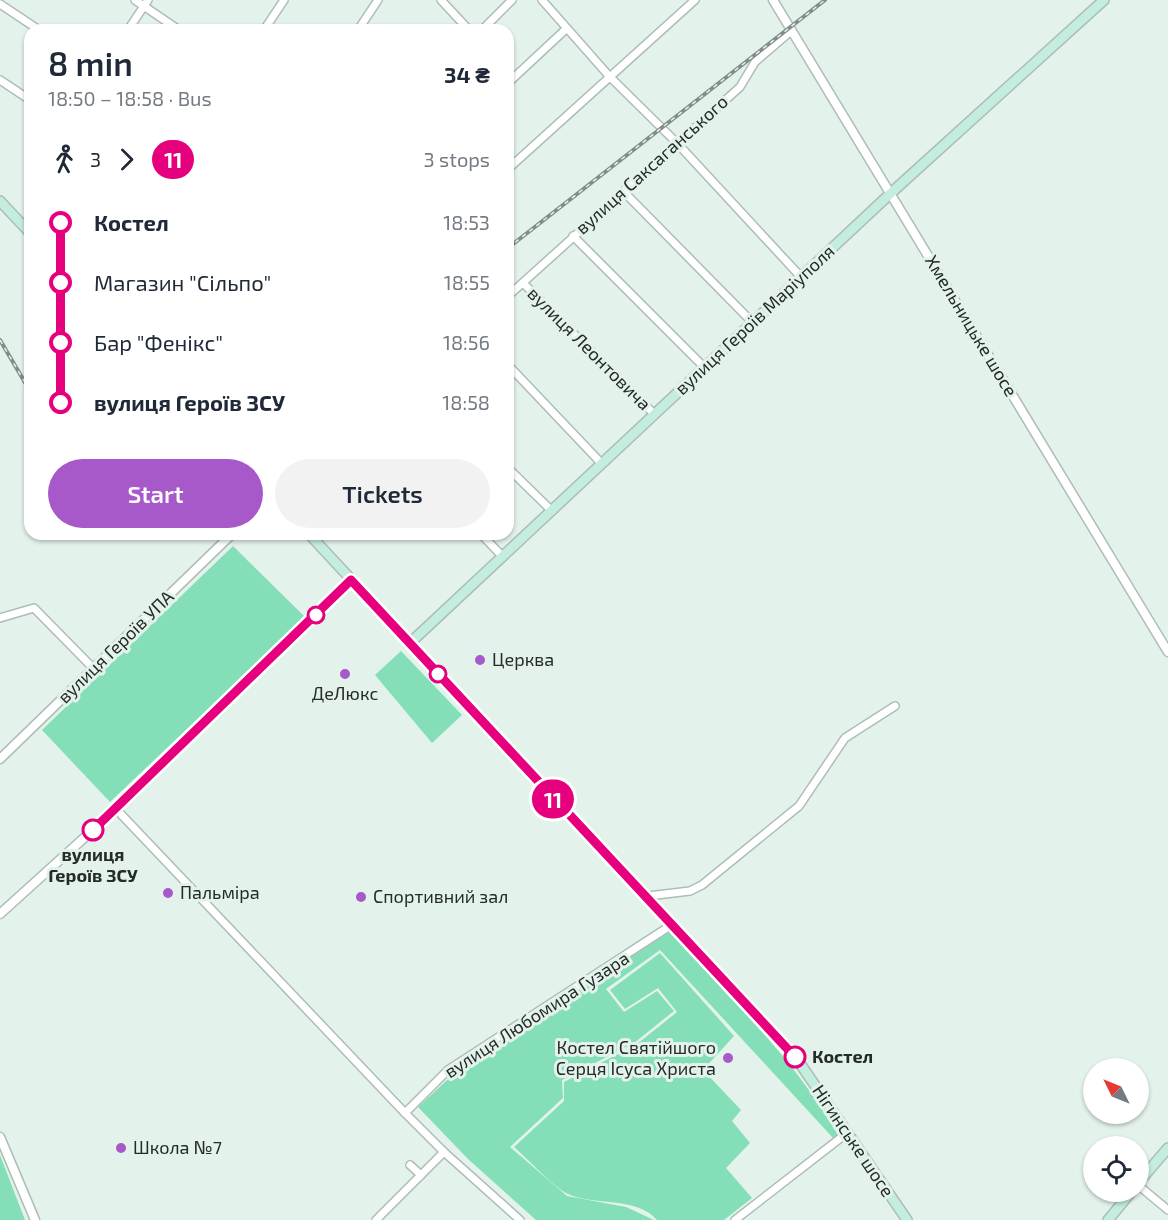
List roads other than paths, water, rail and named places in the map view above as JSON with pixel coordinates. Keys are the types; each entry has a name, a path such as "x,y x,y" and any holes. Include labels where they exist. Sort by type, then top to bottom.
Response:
{"main road":[{"name":"вулиця Героїв Маріуполя","path":"410,643 891,193 1104,0"},
{"path":"0,201 24,227"},
{"name":"Нігинське шосе","path":"314,540 580,827 648,896 799,1062 907,1220"},
{"path":"1149,1171 1168,1148"},
{"path":"1108,1220 1123,1202"}],"street":[{"path":"135,0 146,3 172,24"},
{"path":"268,24 282,2 273,0"},
{"path":"362,24 378,0"},
{"path":"441,0 463,24"},
{"path":"488,24 512,0"},
{"path":"542,0 566,29 677,142 801,277"},
{"path":"514,164 695,0"},
{"name":"Хмельницьке шосе","path":"773,0 1168,652"},
{"path":"132,24 146,3"},
{"path":"0,4 30,24"},
{"path":"514,77 566,29"},
{"name":"вулиця Саксаганського","path":"514,291 744,83 755,62 791,31"},
{"path":"0,80 24,96"},
{"path":"623,190 752,322"},
{"path":"573,236 704,367"},
{"name":"вулиця Леонтовича","path":"523,283 654,414"},
{"path":"514,371 602,464"},
{"path":"514,474 552,511"},
{"name":"вулиця Героїв УПА","path":"0,759 226,540"},
{"path":"487,540 503,557"},
{"path":"0,914 116,809 351,580"},
{"path":"0,618 34,608 94,669"},
{"path":"648,896 690,891 702,885 799,806 845,738 895,706"},
{"path":"116,809 405,1113 444,1152 520,1220"},
{"name":"вулиця Любомира Гузара","path":"405,1113 448,1070 673,924"},
{"path":"735,1220 848,1132"},
{"path":"0,1137 35,1220"},
{"path":"376,1220 444,1152"},
{"path":"410,1164 421,1175"},
{"path":"1149,1194 1168,1210"}],"railway":[{"path":"514,243 825,0"},
{"path":"0,340 24,381"}],"place":[{"name":"Церква","path":"480,660"},
{"name":"ДеЛюкс","path":"345,674"},
{"name":"вулиця Героїв ЗСУ","path":"93,830"},
{"name":"Пальміра","path":"168,893"},
{"name":"Спортивний зал","path":"361,897"},
{"name":"Костел","path":"795,1057"},
{"name":"Костел Святійшого Серця Ісуса Христа","path":"728,1058"},
{"name":"Школа №7","path":"121,1148"}]}
